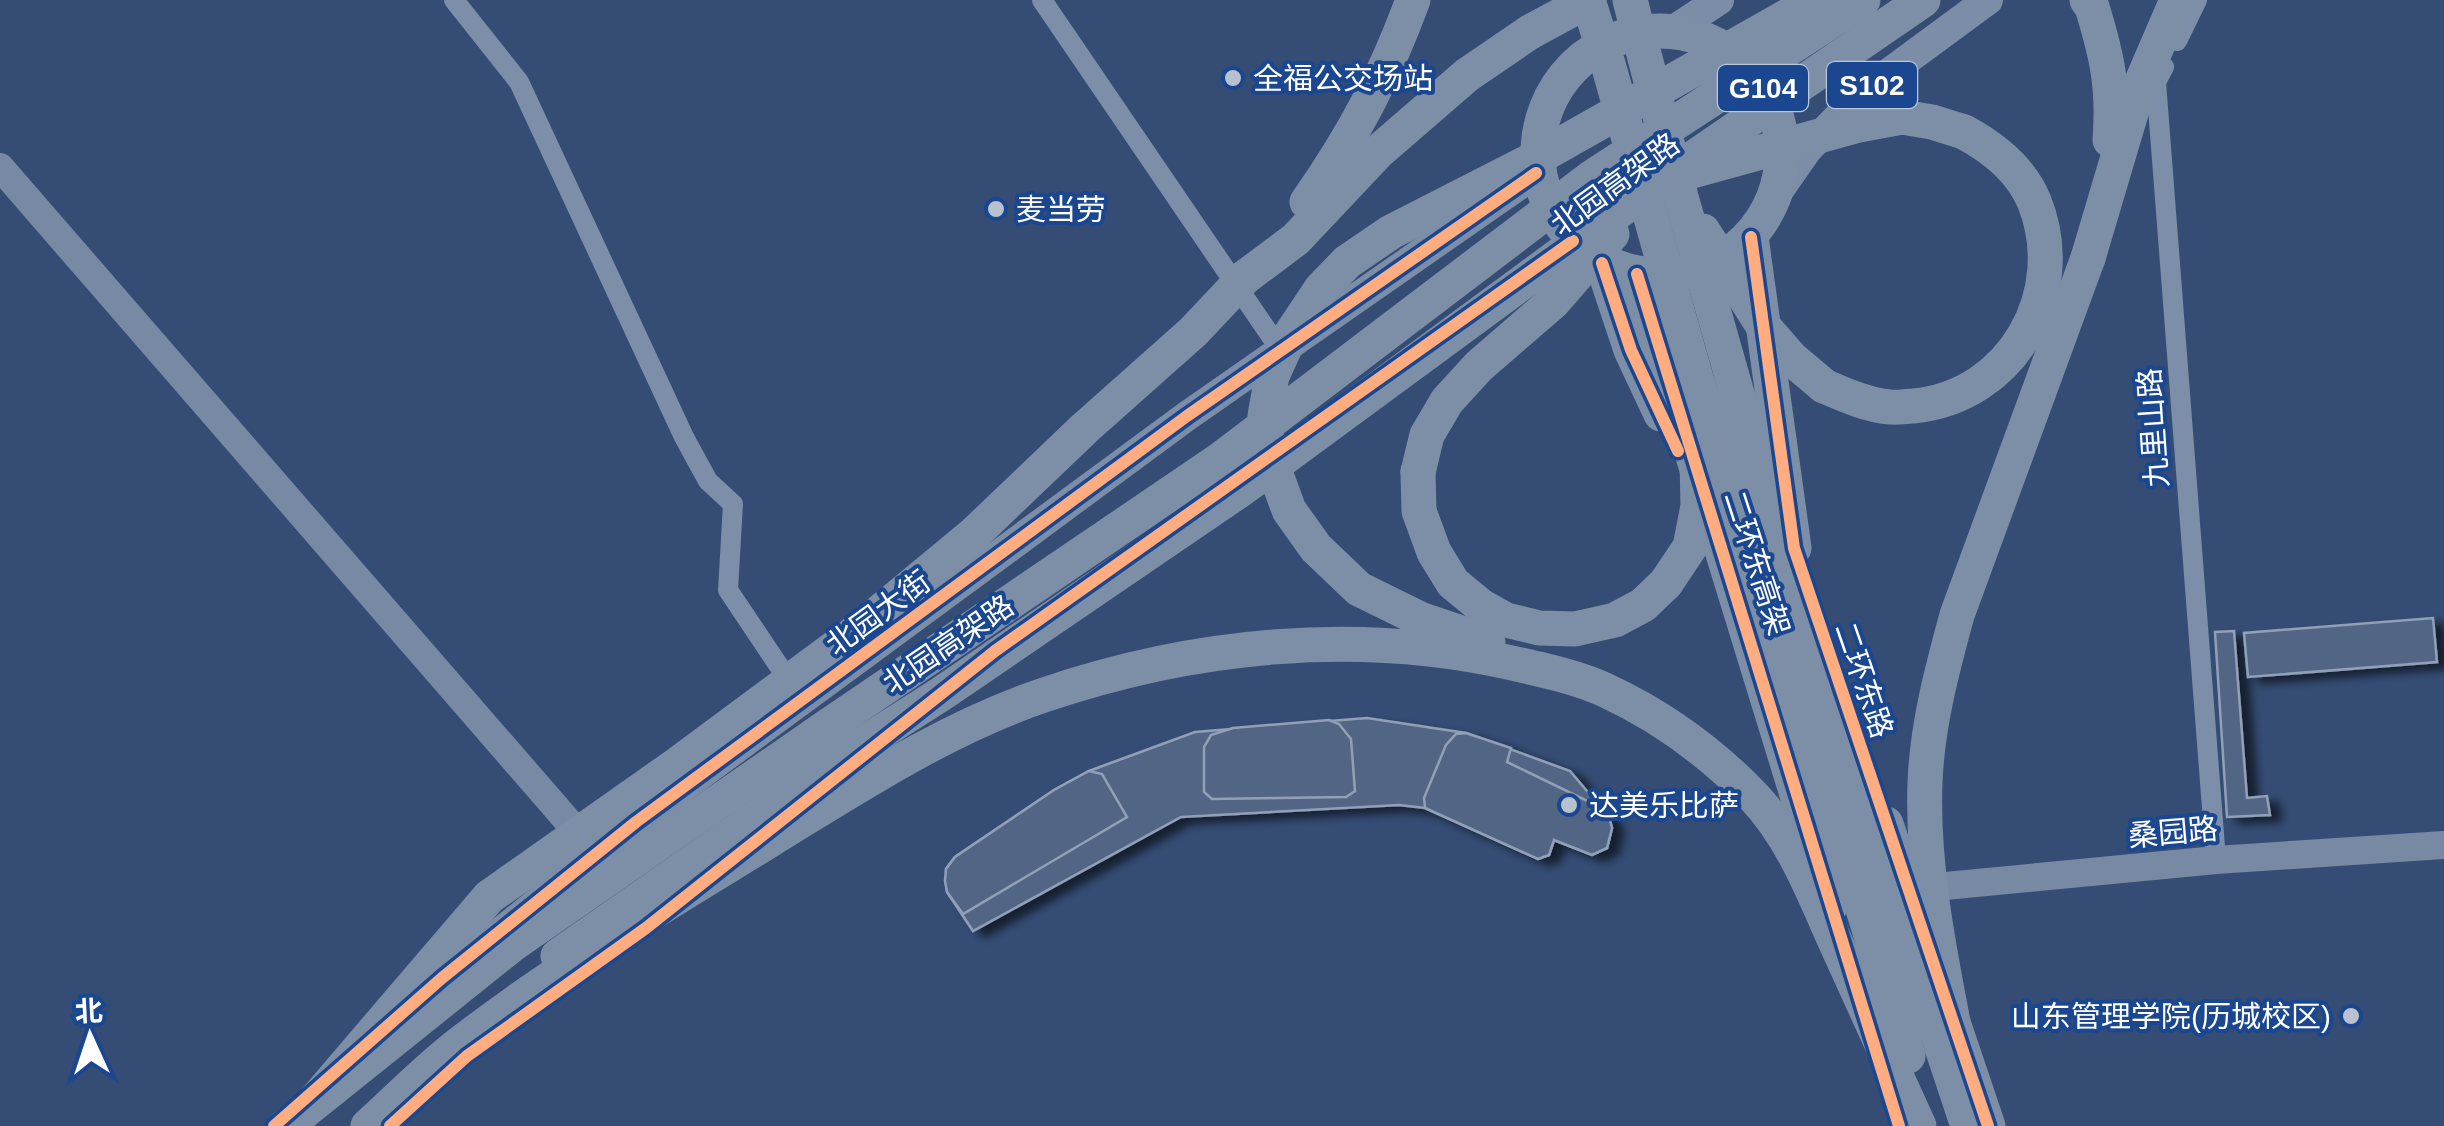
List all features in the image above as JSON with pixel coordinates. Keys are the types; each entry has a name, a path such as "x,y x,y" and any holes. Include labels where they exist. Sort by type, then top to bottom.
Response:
{"highway":[{"path":"299,1115 489,897 675,766 852,634 974,534 1193,332 1288,229 1330,170 1363,116 1393,54 1413,0"},
{"path":"1556,0 1574,64"},
{"path":"1244,278 1296,240 1378,152 1467,75 1530,32 1589,0"},
{"name":"二环东高架","path":"1589,0 1695,375 1758,563 1928,1126"},
{"name":"二环东高架","path":"1630,0 1670,189 1812,657 1970,1126"},
{"path":"1816,0 1544,154 1391,232 1348,262 1321,289 1291,334 1272,376 1265,416 1268,454 1289,510 1316,548 1358,589 1420,619 1489,642 1648,712 1700,748 1756,800 1791,848 1919,1126"},
{"name":"北园高架路","path":"299,1115 513,944 1221,459 1592,178 1863,0"},
{"name":"北园高架路","path":"365,1126 427,1052 608,918 1243,488 1670,189 1923,0"},
{"path":"2087,0 2107,55 2112,107 2109,154 2088,258"},
{"path":"1970,1126 1939,950 1927,853 1925,783 1932,722 1956,615 2088,258 2137,93 2177,0"},
{"name":"G104","path":"1670,15 1752,70 1776,109 1784,152 1778,193 1751,237 1712,265 1676,276 1637,274 1602,263 1573,241 1536,173 1538,133 1550,96 1574,64 1604,43 1638,32 1670,15"},
{"path":"1670,189 1764,326 1792,360 1824,386 1856,400 1892,408 1932,404 1968,392 2004,365 2040,304 2046,264 2041,225 2033,198 1990,146 1964,132 1902,117 1859,125 1670,189 1554,302 1480,366 1447,401 1427,435 1418,472 1419,510 1434,552 1453,583 1506,620 1539,628 1576,629 1615,620 1643,605 1666,584 1690,547 1698,506 1695,375"},
{"name":"二环东路","path":"1751,237 1794,548"},
{"path":"1602,263 1631,350 1720,542"},
{"name":"二环东路","path":"1712,265 1794,548 1988,1126"},
{"path":"1637,274 1899,1126"},
{"path":"365,1126 460,1043 672,900 967,725 1042,696 1099,678 1194,658 1280,646 1348,644 1476,655 1600,688"}],"main road":[{"path":"1670,15 1719,0"},
{"name":"S102","path":"1778,193 1807,150 1859,94 1988,0"},
{"name":"北园大街","path":"274,1126 442,978 652,810 1188,416 1536,173"},
{"path":"390,1126 467,1056 646,928 995,651 1573,241"}],"street":[{"path":"454,0 519,82 684,437 708,481 733,504 728,590 790,681"},
{"path":"1042,0 1281,352"},
{"name":"九里山路","path":"2197,0 2156,82 2216,860"},
{"path":"0,166 596,854"},
{"name":"桑园路","path":"1908,889 2216,860 2444,845"}],"building":[{"path":"2433,618 2437,662 2248,677 2244,633"},
{"path":"2234,631 2247,798 2267,796 2270,815 2227,817 2215,632"},
{"path":"1367,718 1466,733 1570,771 1609,817 1612,828 1607,848 1592,855 1554,840 1549,855 1538,859 1425,808 1399,805 1181,817 973,931 947,892 946,869 955,857 1089,771 1195,732"},
{"path":"1329,720 1339,724 1351,739 1355,791 1346,797 1212,799 1204,792 1204,747 1211,735 1233,728"},
{"path":"1466,733 1511,748 1507,762 1602,808 1612,828 1607,848 1592,855 1554,840 1549,855 1538,859 1425,808 1424,798 1446,745 1456,734"},
{"path":"1089,771 1102,774 1127,817 963,914 947,892 945,881 946,869 955,857"}],"cycle path":[{"path":"274,1126 442,978 636,822 1187,416 1536,173"},
{"path":"1751,237 1794,548 1988,1126"},
{"path":"390,1126 467,1056 646,928 995,651 1573,241"},
{"path":"1602,263 1631,350 1678,451"},
{"path":"1637,274 1899,1126"}],"place":[{"name":"全福公交场站","path":"1233,78"},
{"name":"麦当劳","path":"996,209"},
{"name":"达美乐比萨","path":"1569,805"},
{"name":"山东管理学院(历城校区)","path":"2351,1016"}]}
